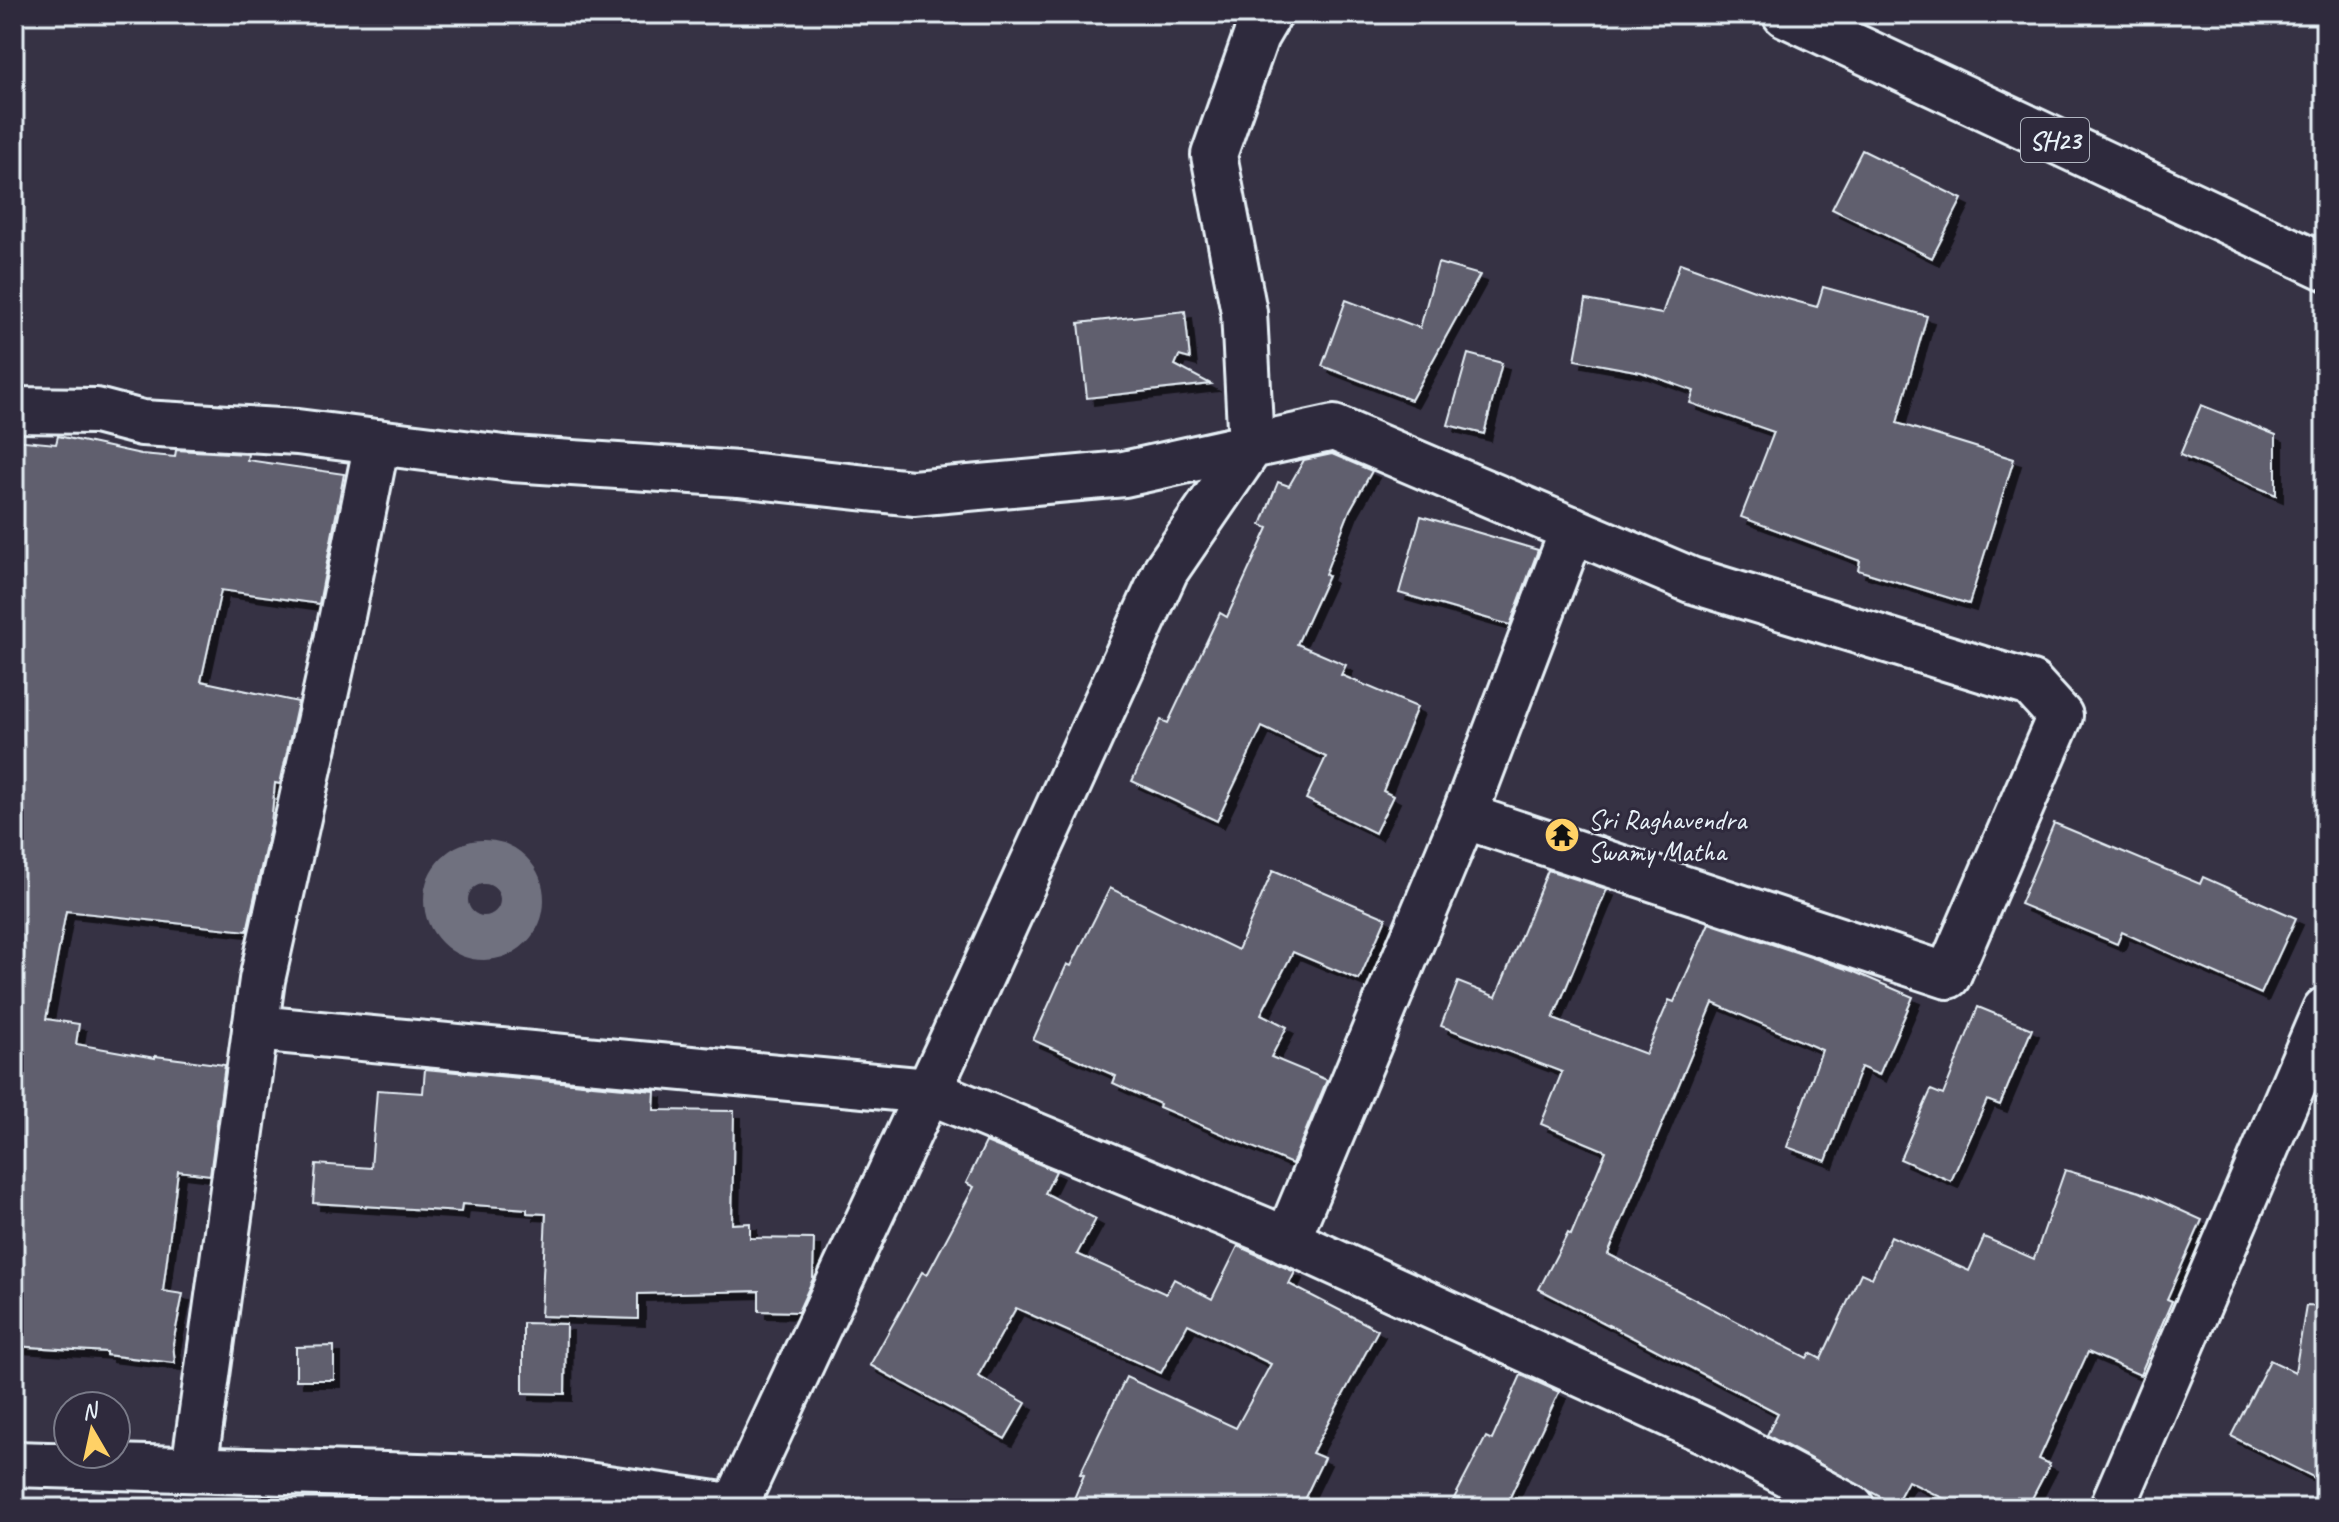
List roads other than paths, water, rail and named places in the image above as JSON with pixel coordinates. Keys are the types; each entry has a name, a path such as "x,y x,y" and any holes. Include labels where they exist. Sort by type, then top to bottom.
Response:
{"street":[{"path":"14,1464 553,1480 738,1507 1166,570 1251,446 1244,312 1214,155 1256,36 1269,14"},
{"name":"SH23","path":"1785,14 2325,267"},
{"path":"14,410 96,411 142,423 297,432 512,459 738,474 913,493 1124,474 1334,428 1691,580 2031,684 2060,716 1948,976 1464,816"},
{"path":"194,1469 262,980 336,646 377,442"},
{"path":"1287,1241 1464,816 1573,529"},
{"path":"2112,1508 2325,1010"},
{"path":"255,1028 928,1091 1287,1241 1708,1432 1852,1508"}],"waterway":[{"path":"484,862 498,865 511,873 519,886 522,900 519,914 511,927 498,935 484,938 470,935 457,927 449,914 446,900 449,886 457,873 470,865 484,862"}],"place":[{"name":"Sri Raghavendra Swamy Matha","path":"1562,835"}]}
